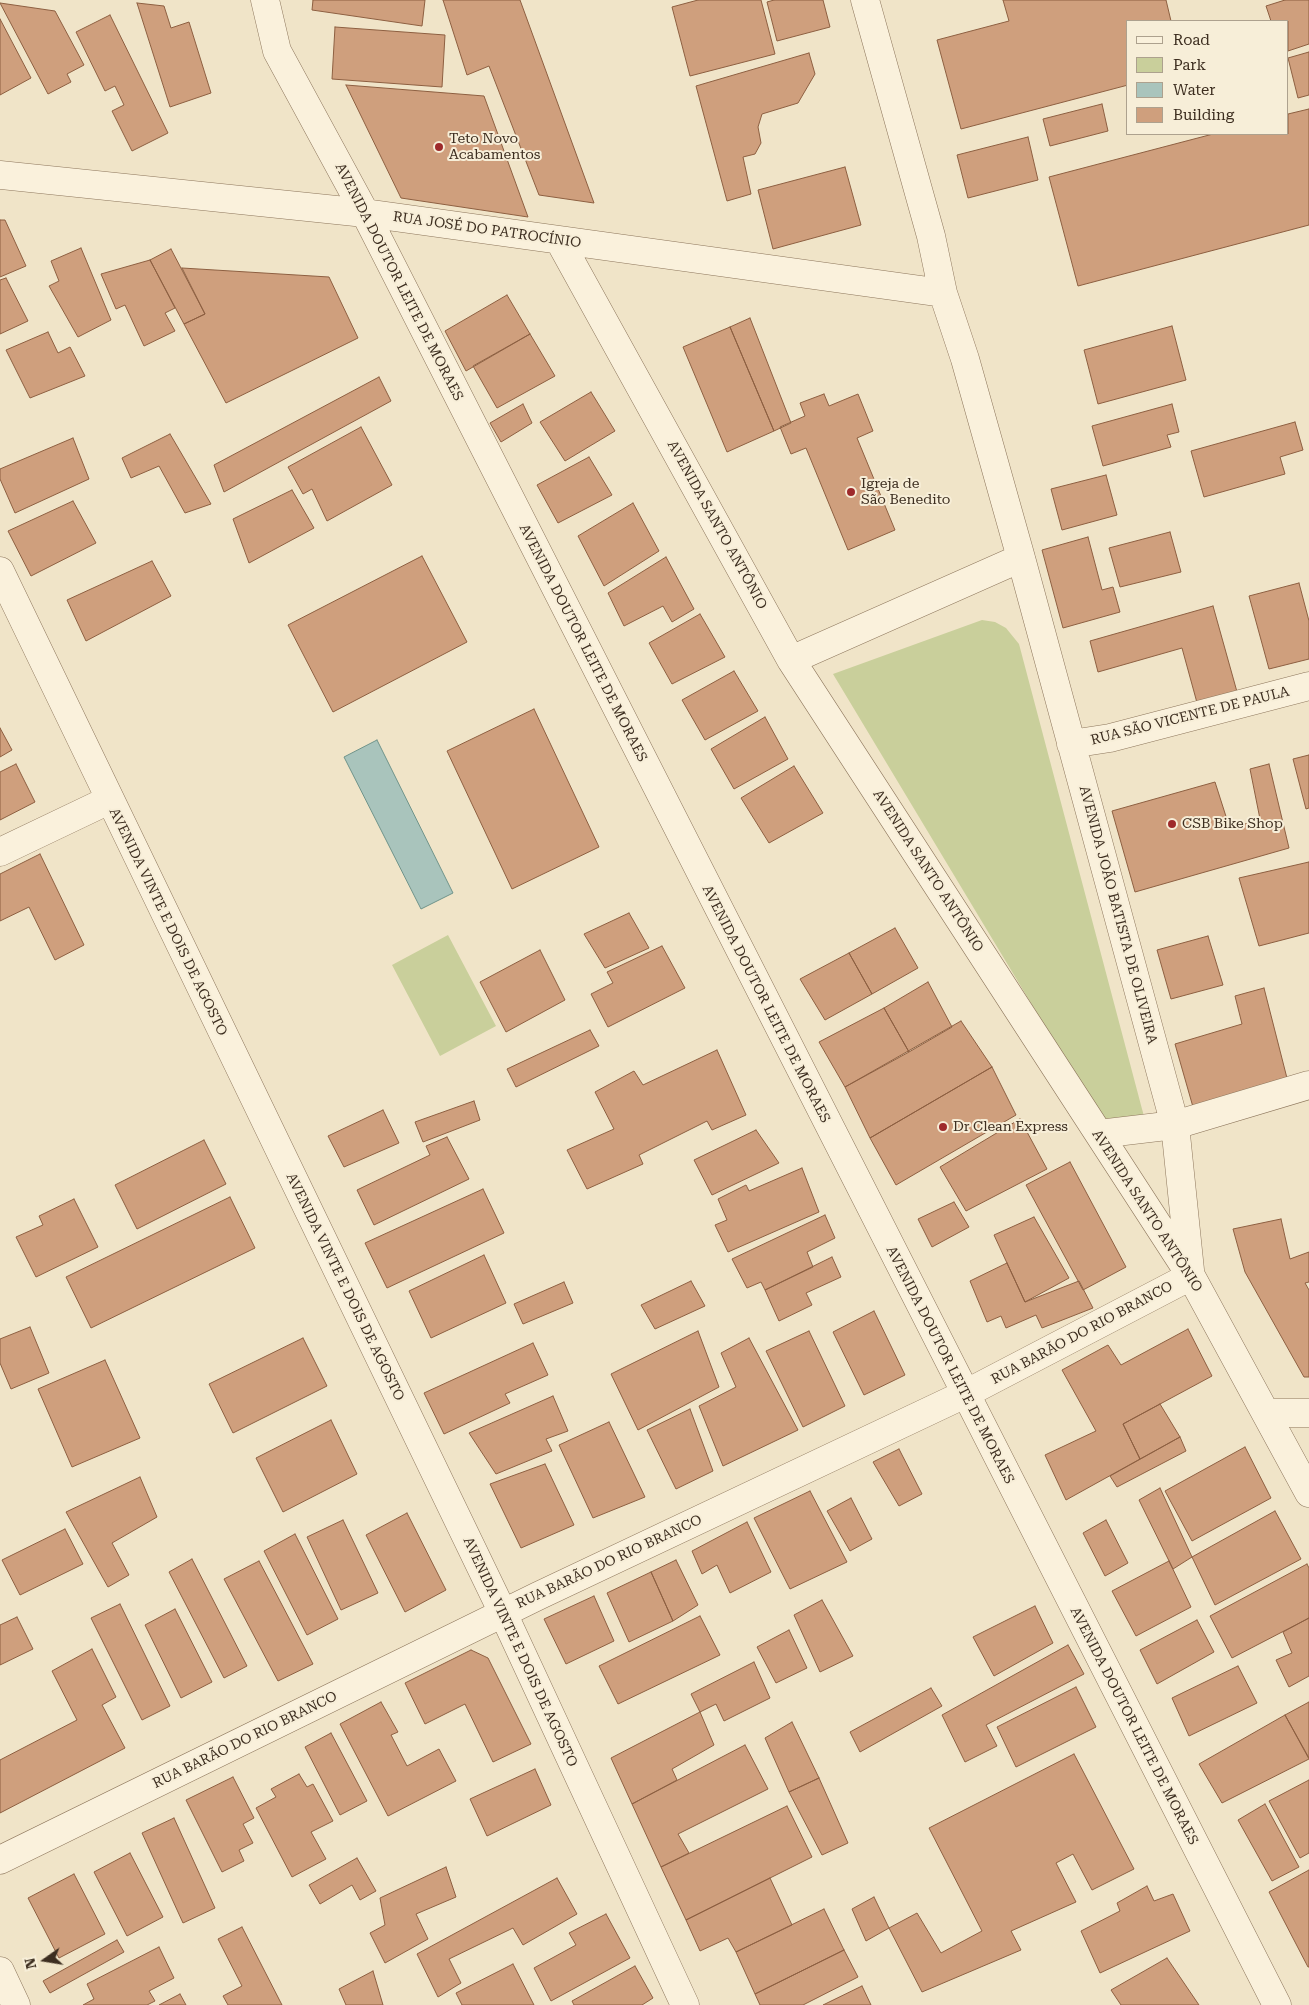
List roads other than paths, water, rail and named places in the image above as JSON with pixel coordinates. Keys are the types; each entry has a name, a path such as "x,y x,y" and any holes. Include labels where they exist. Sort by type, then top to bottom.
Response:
{"street":[{"name":"AVENIDA DOUTOR LEITE DE MORAES","path":"266,0 277,51 365,213 1277,2005"},
{"name":"AVENIDA JOÃO BATISTA DE OLIVEIRA","path":"865,0 931,236 943,293 965,359 1021,558 1174,1125 1191,1276"},
{"name":"RUA JOSÉ DO PATROCÍNIO","path":"0,175 365,213 943,293"},
{"name":"AVENIDA SANTO ANTÔNIO","path":"559,240 791,660 1191,1276 1309,1493"},
{"path":"791,660 1021,558"},
{"name":"AVENIDA VINTE E DOIS DE AGOSTO","path":"0,571 503,1613 685,2005"},
{"name":"RUA SÃO VICENTE DE PAULA","path":"1072,744 1110,738 1309,686"},
{"path":"0,852 109,800"},
{"path":"1099,1134 1174,1125 1309,1084"},
{"name":"RUA BARÃO DO RIO BRANCO","path":"0,1860 503,1613 965,1394 1191,1276"},
{"path":"1266,1413 1309,1413"},
{"path":"0,1971 16,2005"}],"water":[{"path":"377,740 453,893 421,909 344,757"}],"place":[{"name":"Teto Novo Acabamentos","path":"439,147"},
{"name":"Igreja de São Benedito","path":"851,492"},
{"name":"CSB Bike Shop","path":"1172,824"},
{"name":"Dr Clean Express","path":"943,1127"}]}
